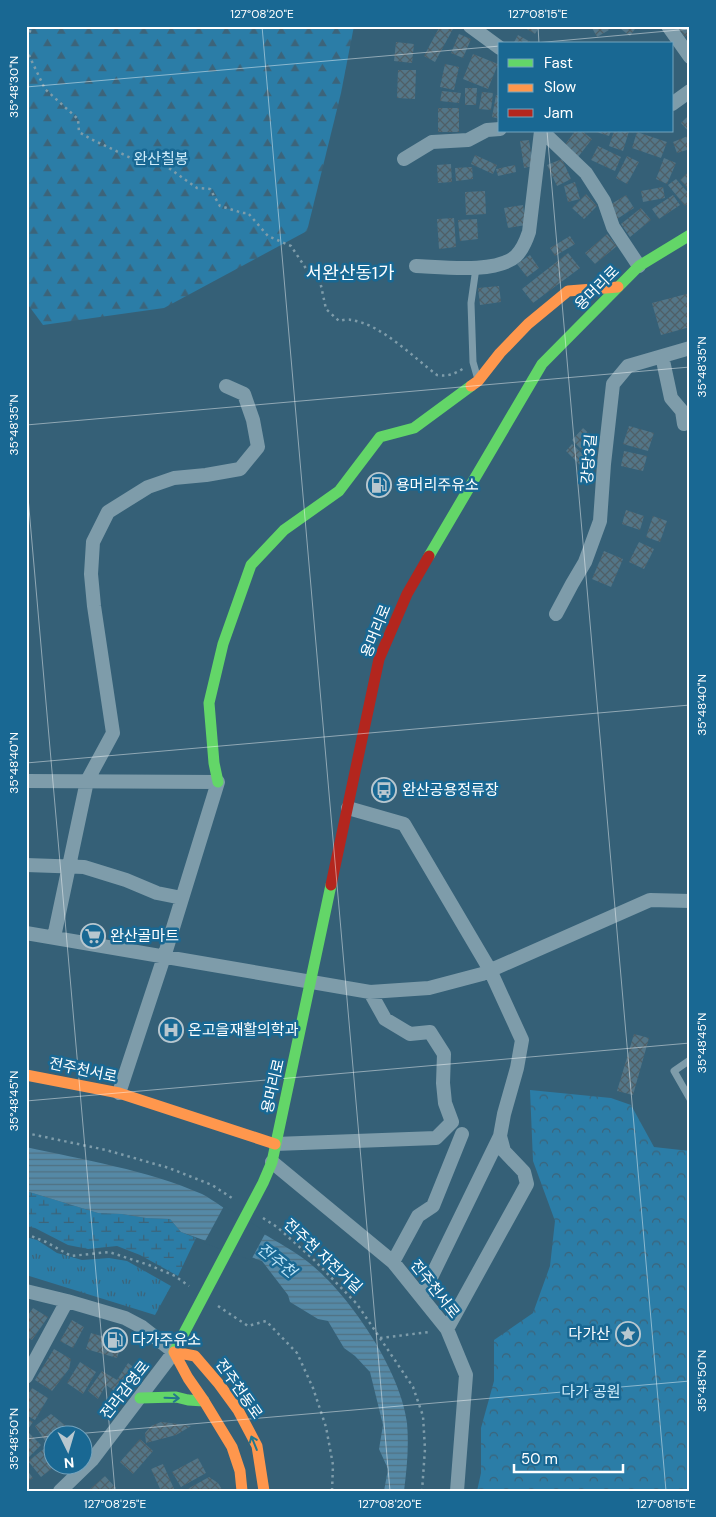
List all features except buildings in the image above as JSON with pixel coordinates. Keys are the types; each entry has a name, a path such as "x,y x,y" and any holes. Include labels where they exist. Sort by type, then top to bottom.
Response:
{"street":[{"path":"470,26 498,47"},
{"path":"668,26 690,57"},
{"path":"674,103 690,91"},
{"path":"404,159 432,142 468,140 487,130 498,129"},
{"path":"416,266 476,268 501,265 515,257 525,246 529,232 542,132"},
{"path":"543,132 586,173 604,201 612,227 639,266"},
{"name":"용머리로","path":"174,1352 263,1183 272,1162 379,659 407,594 542,364 639,266 686,242"},
{"path":"119,1093 164,957 218,782 214,763 209,703 223,644 251,565 284,530 339,491 380,436 414,428 478,382 500,353 528,324 568,291 618,287"},
{"name":"강당3길","path":"556,614 585,562 600,521 613,384 628,366 690,348"},
{"path":"662,356 671,398 682,411 684,424"},
{"path":"54,937 87,781 113,733 94,606 91,574 93,542 108,512 148,487 174,478 240,469 258,447 253,420 244,394 226,386"},
{"path":"26,781 218,782"},
{"path":"348,808 404,824 490,970 522,1040 500,1136 422,1296"},
{"path":"26,865 69,868 84,867 126,880 157,893 182,898"},
{"path":"26,933 370,992 429,988 482,974 650,900 690,901"},
{"path":"275,1144 436,1138 452,1122 445,1103 443,1083 444,1054 435,1039 430,1032 410,1034 385,1019 370,992"},
{"name":"전주천서로","path":"26,1075 119,1093 275,1144"},
{"path":"393,1262 418,1216 433,1206 462,1134"},
{"path":"447,1330 527,1184 524,1172 504,1151 500,1136"},
{"name":"전주천서로","path":"272,1162 393,1262 422,1296 447,1330 466,1375 457,1491"},
{"name":"전주천동로","path":"26,1291 125,1318 142,1327 174,1352 188,1378 232,1446 240,1471 242,1491"},
{"path":"26,1377 67,1301"},
{"name":"전주천동로","path":"174,1352 195,1356 238,1410 256,1446 264,1491"},
{"name":"전라감영로","path":"60,1491 92,1460 174,1352"},
{"path":"140,1398 176,1397 204,1401"}],"lane":[{"path":"476,268 471,303 473,362 478,382"},
{"path":"690,1060 674,1071 690,1099"}],"path":[{"path":"26,38 33,26"},
{"path":"26,49 46,89 78,120 79,132 133,159 147,157 159,161 197,188 210,189 220,206 248,213 268,236 291,246 307,270 320,281 326,309 339,321 351,320 372,327 437,375 445,377 457,373 473,362"},
{"path":"26,1132 106,1150 169,1168 212,1185 236,1201"},
{"name":"전주천 자전거길","path":"261,1217 277,1227 313,1259 357,1304 413,1387 423,1416 425,1449 422,1491"},
{"path":"26,1234 46,1242 71,1256 109,1252 175,1276 191,1287"},
{"path":"216,1304 248,1326 266,1320 296,1353 313,1388 326,1427 333,1465 332,1491"},
{"path":"380,1338 447,1330"}],"green space":[{"name":"완산칠봉","path":"26,26 354,26 341,93 307,231 164,308 43,325 26,302"},
{"name":"다가 공원","path":"530,1090 611,1098 631,1105 654,1147 690,1151 690,1491 477,1491 481,1473 481,1428 494,1381 494,1340 533,1313 550,1266 555,1221 533,1161"},
{"path":"26,1191 98,1213 170,1219 181,1232 196,1238 178,1276 140,1255 117,1246 88,1249 68,1245 35,1228 26,1226"},
{"path":"26,1237 37,1240 57,1253 82,1260 109,1258 127,1261 171,1286 155,1315 26,1275"}],"water":[{"name":"전주천","path":"26,1147 137,1172 202,1194 313,1266 343,1297 358,1317 385,1360 395,1382 403,1403 407,1423 408,1440 404,1491 384,1491 388,1469 379,1449 383,1425 370,1372 355,1356 344,1348 328,1321 318,1319 290,1302 288,1295 262,1261 181,1232 170,1219 98,1213 26,1191"}],"pier":[{"path":"224,1206 266,1232 251,1260 204,1243"}],"traffic: fast":[{"path":"429,556 542,364 639,266 690,235"},
{"path":"218,782 214,763 209,703 223,644 251,565 284,530 339,491 380,437 414,428 471,386"},
{"path":"174,1352 263,1183 272,1162 331,885"},
{"path":"140,1398 176,1397 204,1401"}],"traffic: slow":[{"path":"471,386 478,381 500,353 528,324 568,291 618,287"},
{"path":"26,1075 119,1093 275,1144"},
{"path":"174,1352 195,1356 238,1410 257,1446 264,1491"},
{"path":"174,1352 188,1378 232,1447 240,1471 242,1491"}],"traffic: jam":[{"path":"331,885 379,659 407,594 429,556"}],"place":[{"name":"용머리주유소","path":"379,485"},
{"name":"완산공용정류장","path":"384,790"},
{"name":"완산골마트","path":"93,936"},
{"name":"온고을재활의학과","path":"171,1030"},
{"name":"다가산","path":"628,1334"},
{"name":"다가주유소","path":"115,1340"}],"district":[{"name":"서완산동1가","path":"350,273"}]}
